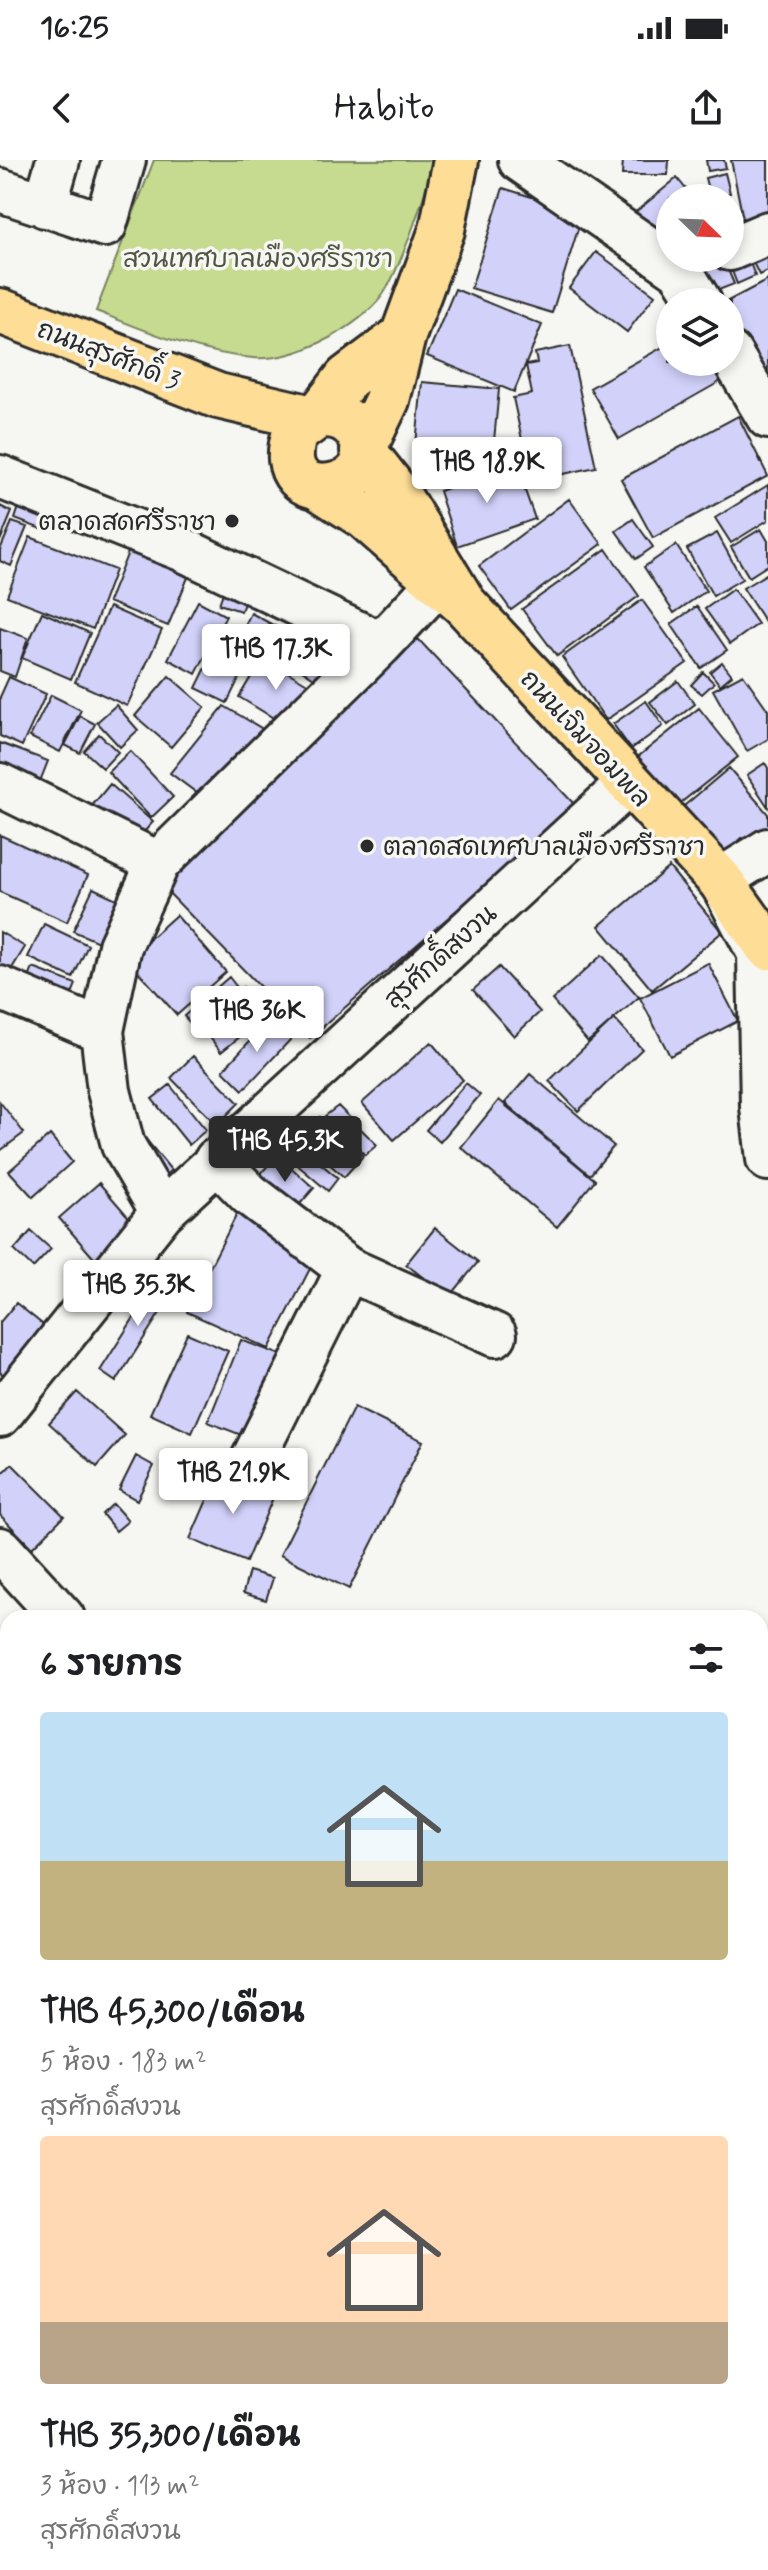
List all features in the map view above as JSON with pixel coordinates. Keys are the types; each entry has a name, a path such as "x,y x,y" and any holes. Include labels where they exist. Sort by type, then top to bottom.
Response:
{"main road":[{"path":"363,450 388,395 403,336 442,230 456,160"},
{"name":"ถนนสุรศักดิ์ 3","path":"0,311 218,396 315,417"},
{"path":"315,417 337,416 347,421 361,439 362,463 347,482 336,488 306,478 290,457 295,433 315,417 347,378 403,336"},
{"path":"388,395 398,478 405,508"},
{"name":"ถนนสุรศักดิ์ 3","path":"218,396 240,423 306,478"},
{"name":"ถนนเจิมจอมพล","path":"363,450 405,508 451,593"},
{"name":"ถนนเจิมจอมพล","path":"306,478 365,517 451,593 720,880 768,947"}],"street":[{"path":"45,206 58,160"},
{"path":"0,190 105,225 124,160"},
{"path":"520,160 697,277"},
{"path":"744,243 768,233"},
{"path":"744,376 768,417"},
{"path":"0,477 184,550 381,644"},
{"path":"162,1212 123,1145 109,1091 102,1031 120,946 158,863 381,644 451,593"},
{"name":"สุรศักดิ์สงวน","path":"0,1415 162,1212 628,784"},
{"path":"0,785 158,863"},
{"path":"768,850 720,880 759,953 762,1107 768,1159"},
{"path":"0,988 102,1031"},
{"path":"216,1160 249,1194 348,1269 495,1335"},
{"path":"248,1469 348,1269"},
{"path":"0,1549 56,1610"}],"green space":[{"name":"สวนเทศบาลเมืองศรีราชา","path":"154,160 434,160 402,255 378,301 353,323 321,342 286,355 253,358 213,352 96,311"}],"building":[{"path":"623,160 669,160 668,175 622,175"},
{"path":"706,160 724,160 726,168 708,171"},
{"path":"731,160 768,160 768,214 744,219 744,184 736,184"},
{"path":"725,173 728,184 706,184 705,178"},
{"path":"503,188 583,213 552,313 471,288"},
{"path":"656,195 656,236 633,214"},
{"path":"768,243 768,271 759,275 746,248"},
{"path":"744,247 755,276 737,284 732,272 744,272"},
{"path":"596,252 655,295 627,332 569,288"},
{"path":"702,272 729,272 734,284 709,288"},
{"path":"768,280 768,382 744,352 744,293"},
{"path":"455,289 542,325 514,392 427,356"},
{"path":"570,346 596,467 531,481 513,398 532,394 526,365 537,363 535,353"},
{"path":"656,351 656,376 721,376 723,380 619,439 590,388"},
{"path":"422,382 499,389 491,472 414,465"},
{"path":"738,416 768,476 653,538 621,479"},
{"path":"516,465 535,519 457,546 439,491"},
{"path":"768,485 768,520 731,543 715,518"},
{"path":"569,499 602,544 511,610 479,566"},
{"path":"21,501 48,512 41,529 15,519"},
{"path":"0,506 12,512 0,541"},
{"path":"633,519 653,547 636,559 616,531"},
{"path":"12,522 27,527 11,566 0,561 0,550"},
{"path":"761,529 768,541 768,565 749,577 731,547"},
{"path":"717,533 742,579 713,596 687,549"},
{"path":"30,537 115,570 93,629 7,596"},
{"path":"676,545 706,591 674,613 644,567"},
{"path":"606,549 639,596 557,656 522,609"},
{"path":"129,550 189,575 168,626 108,602"},
{"path":"768,573 768,627 743,588"},
{"path":"226,584 248,592 241,611 219,604"},
{"path":"733,589 758,624 730,644 705,609"},
{"path":"642,600 687,663 606,720 562,657"},
{"path":"198,601 226,616 196,674 168,659"},
{"path":"697,606 727,650 701,668 671,624"},
{"path":"109,607 162,630 127,706 75,682"},
{"path":"42,612 90,633 71,679 22,658"},
{"path":"251,613 284,631 272,654 239,637"},
{"path":"307,624 353,655 331,689 284,658"},
{"path":"0,628 28,638 15,677 0,671"},
{"name":"ตลาดสดเทศบาลเมืองศรีราชา","path":"417,638 576,806 310,1038 162,886"},
{"path":"219,641 250,656 227,703 196,688"},
{"path":"263,657 314,688 290,728 239,697"},
{"path":"722,662 732,675 720,685 710,672"},
{"path":"703,672 714,683 702,694 691,685"},
{"path":"743,674 768,710 768,739 747,751 713,690"},
{"path":"169,676 205,707 171,747 135,716"},
{"path":"9,677 46,694 22,746 0,736 0,697"},
{"path":"678,681 695,704 668,725 650,702"},
{"path":"51,695 81,710 60,752 30,737"},
{"path":"646,701 663,726 631,749 613,724"},
{"path":"116,705 138,730 120,747 97,722"},
{"path":"224,706 266,731 209,802 170,773"},
{"path":"699,708 738,757 673,809 634,760"},
{"path":"80,716 95,724 80,753 65,745"},
{"path":"99,734 118,752 103,768 84,751"},
{"path":"0,743 48,761 35,794 0,780"},
{"path":"130,751 173,797 151,818 108,772"},
{"path":"765,763 768,768 768,807 747,775"},
{"path":"729,768 768,814 768,828 748,845 742,838 712,864 672,816"},
{"path":"110,784 153,822 133,844 91,807"},
{"path":"0,835 88,875 67,922 0,892"},
{"path":"669,867 722,932 652,990 599,926"},
{"path":"93,888 123,902 103,944 73,931"},
{"path":"176,915 226,972 177,1015 127,959"},
{"path":"44,924 88,945 73,978 28,957"},
{"path":"0,932 25,947 3,983 0,982"},
{"path":"602,955 639,997 588,1042 552,1000"},
{"path":"708,963 738,1021 670,1056 640,998"},
{"path":"499,967 540,1012 514,1036 473,990"},
{"path":"33,968 76,984 70,999 27,983"},
{"path":"229,977 236,986 191,1024 184,1016"},
{"path":"243,987 266,1016 221,1052 199,1023"},
{"path":"270,1019 291,1039 243,1090 223,1070"},
{"path":"614,1019 642,1049 578,1111 549,1081"},
{"path":"431,1042 463,1080 394,1140 362,1103"},
{"path":"193,1056 239,1103 217,1125 171,1078"},
{"path":"530,1074 614,1146 590,1175 505,1103"},
{"path":"466,1083 480,1095 440,1142 426,1130"},
{"path":"170,1085 206,1130 189,1145 152,1099"},
{"path":"499,1100 595,1180 557,1227 461,1147"},
{"path":"0,1102 24,1133 0,1151"},
{"path":"338,1106 377,1145 365,1155 325,1116"},
{"path":"320,1117 363,1156 344,1177 301,1139"},
{"path":"50,1135 72,1162 33,1197 9,1171"},
{"path":"144,1137 171,1170 152,1187 129,1151"},
{"path":"298,1145 338,1178 328,1191 288,1157"},
{"path":"277,1155 314,1188 292,1213 256,1179"},
{"path":"99,1183 138,1228 98,1263 59,1218"},
{"path":"239,1210 319,1251 269,1349 187,1312"},
{"path":"435,1228 478,1262 449,1298 406,1264"},
{"path":"31,1231 51,1249 33,1268 14,1250"},
{"path":"161,1275 177,1286 116,1382 100,1371"},
{"path":"16,1303 52,1332 12,1382 0,1372 0,1322"},
{"path":"187,1333 228,1351 192,1433 150,1414"},
{"path":"241,1340 286,1357 254,1440 208,1422"},
{"path":"77,1392 125,1435 97,1467 49,1423"},
{"path":"354,1407 423,1441 349,1589 280,1555"},
{"path":"136,1456 154,1466 137,1500 119,1490"},
{"path":"12,1464 64,1516 32,1548 0,1515 0,1476"},
{"path":"220,1470 275,1493 246,1562 190,1539"},
{"path":"113,1504 128,1521 116,1531 102,1514"},
{"path":"249,1571 273,1578 266,1600 243,1593"}],"place":[{"name":"ตลาดสดศรีราชา","path":"232,521"},
{"name":"ตลาดสดเทศบาลเมืองศรีราชา","path":"367,846"}]}
